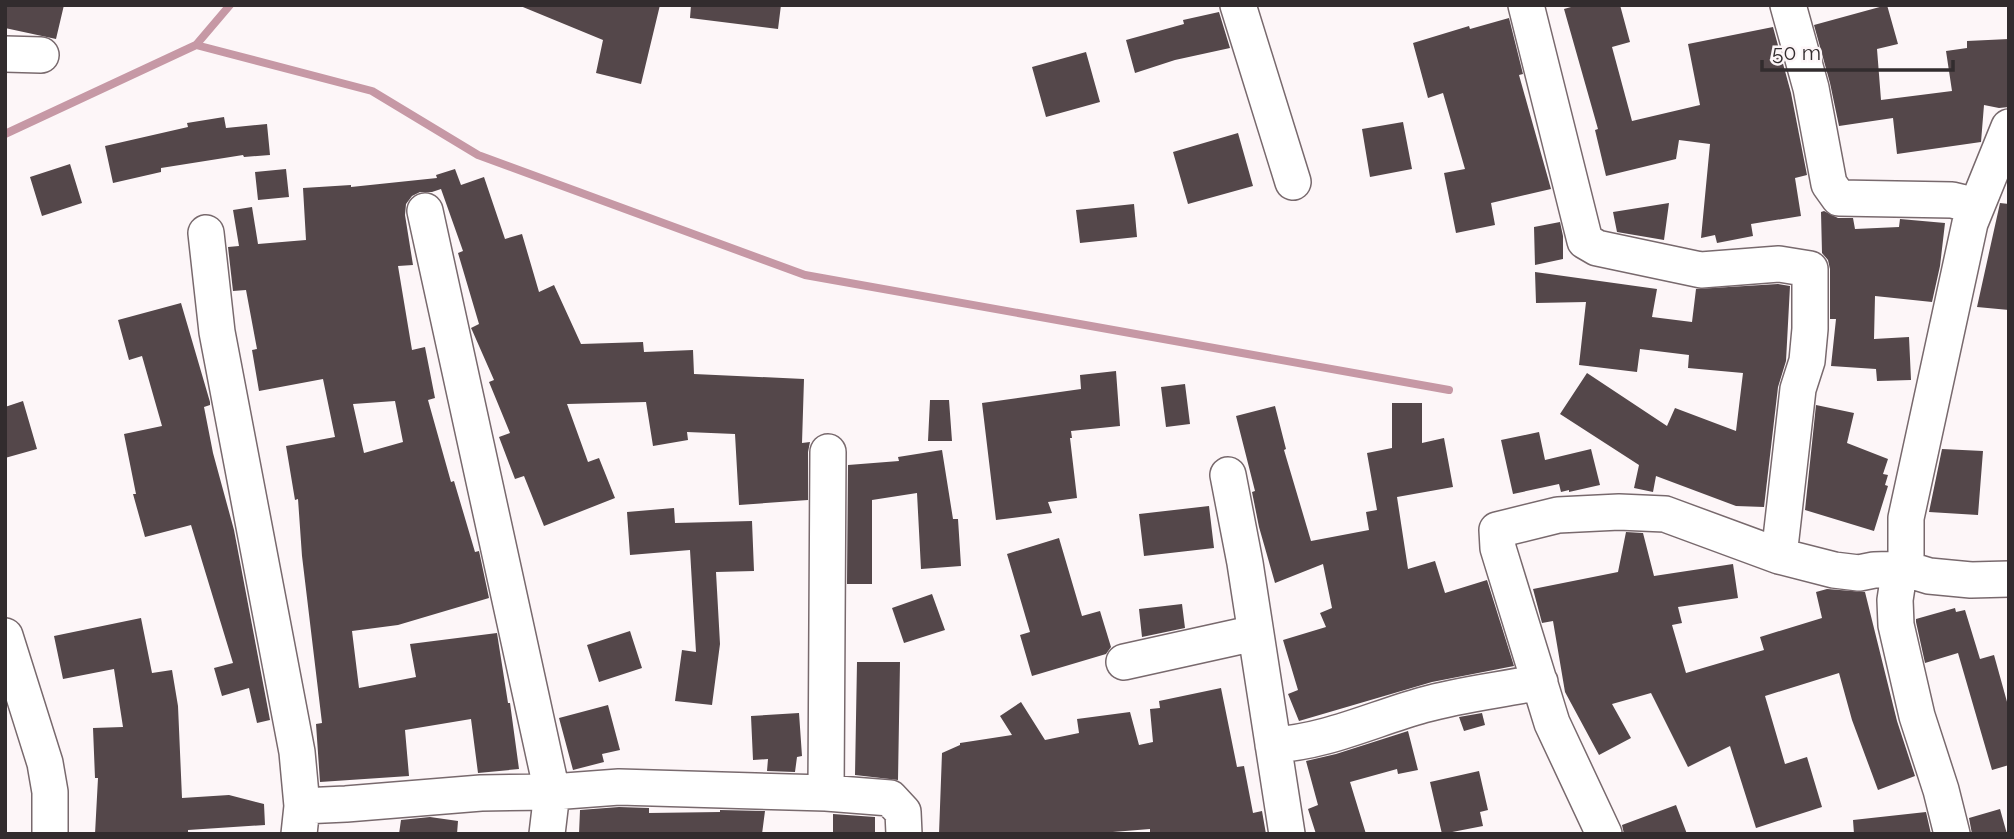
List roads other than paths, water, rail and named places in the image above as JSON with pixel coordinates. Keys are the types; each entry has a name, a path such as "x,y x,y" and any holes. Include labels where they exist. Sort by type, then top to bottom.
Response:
{"street":[{"path":"1238,5 1293,182"},
{"path":"1526,5 1585,241 1597,248 1701,270 1779,264 1811,270 1808,350 1798,389 1779,556"},
{"path":"1788,5 1811,88 1829,184 1839,198 1952,200 1977,206"},
{"path":"5,54 41,55"},
{"path":"1952,834 1917,716 1896,625 1895,600 1898,580 1906,569 1906,518 1956,280 1970,223 2009,127"},
{"path":"425,211 552,792 547,834"},
{"path":"206,233 217,332 297,752 300,820 346,804 481,793 619,787 826,793 890,798 903,812 904,834"},
{"path":"826,793 828,452"},
{"path":"1228,475 1245,563 1287,834"},
{"path":"1604,834 1552,723 1498,548 1497,530 1559,515 1619,512 1665,514 1779,556 1834,570 1859,573 1906,569 1929,576 2009,579"},
{"path":"1124,662 1255,633"},
{"path":"5,636 45,763 50,792 50,834"},
{"path":"1273,745 1291,744 1334,734 1425,704 1540,682"}],"waterway":[{"path":"5,134 196,45 230,5"},
{"path":"196,45 372,91 478,155 805,275 1449,390"}]}
